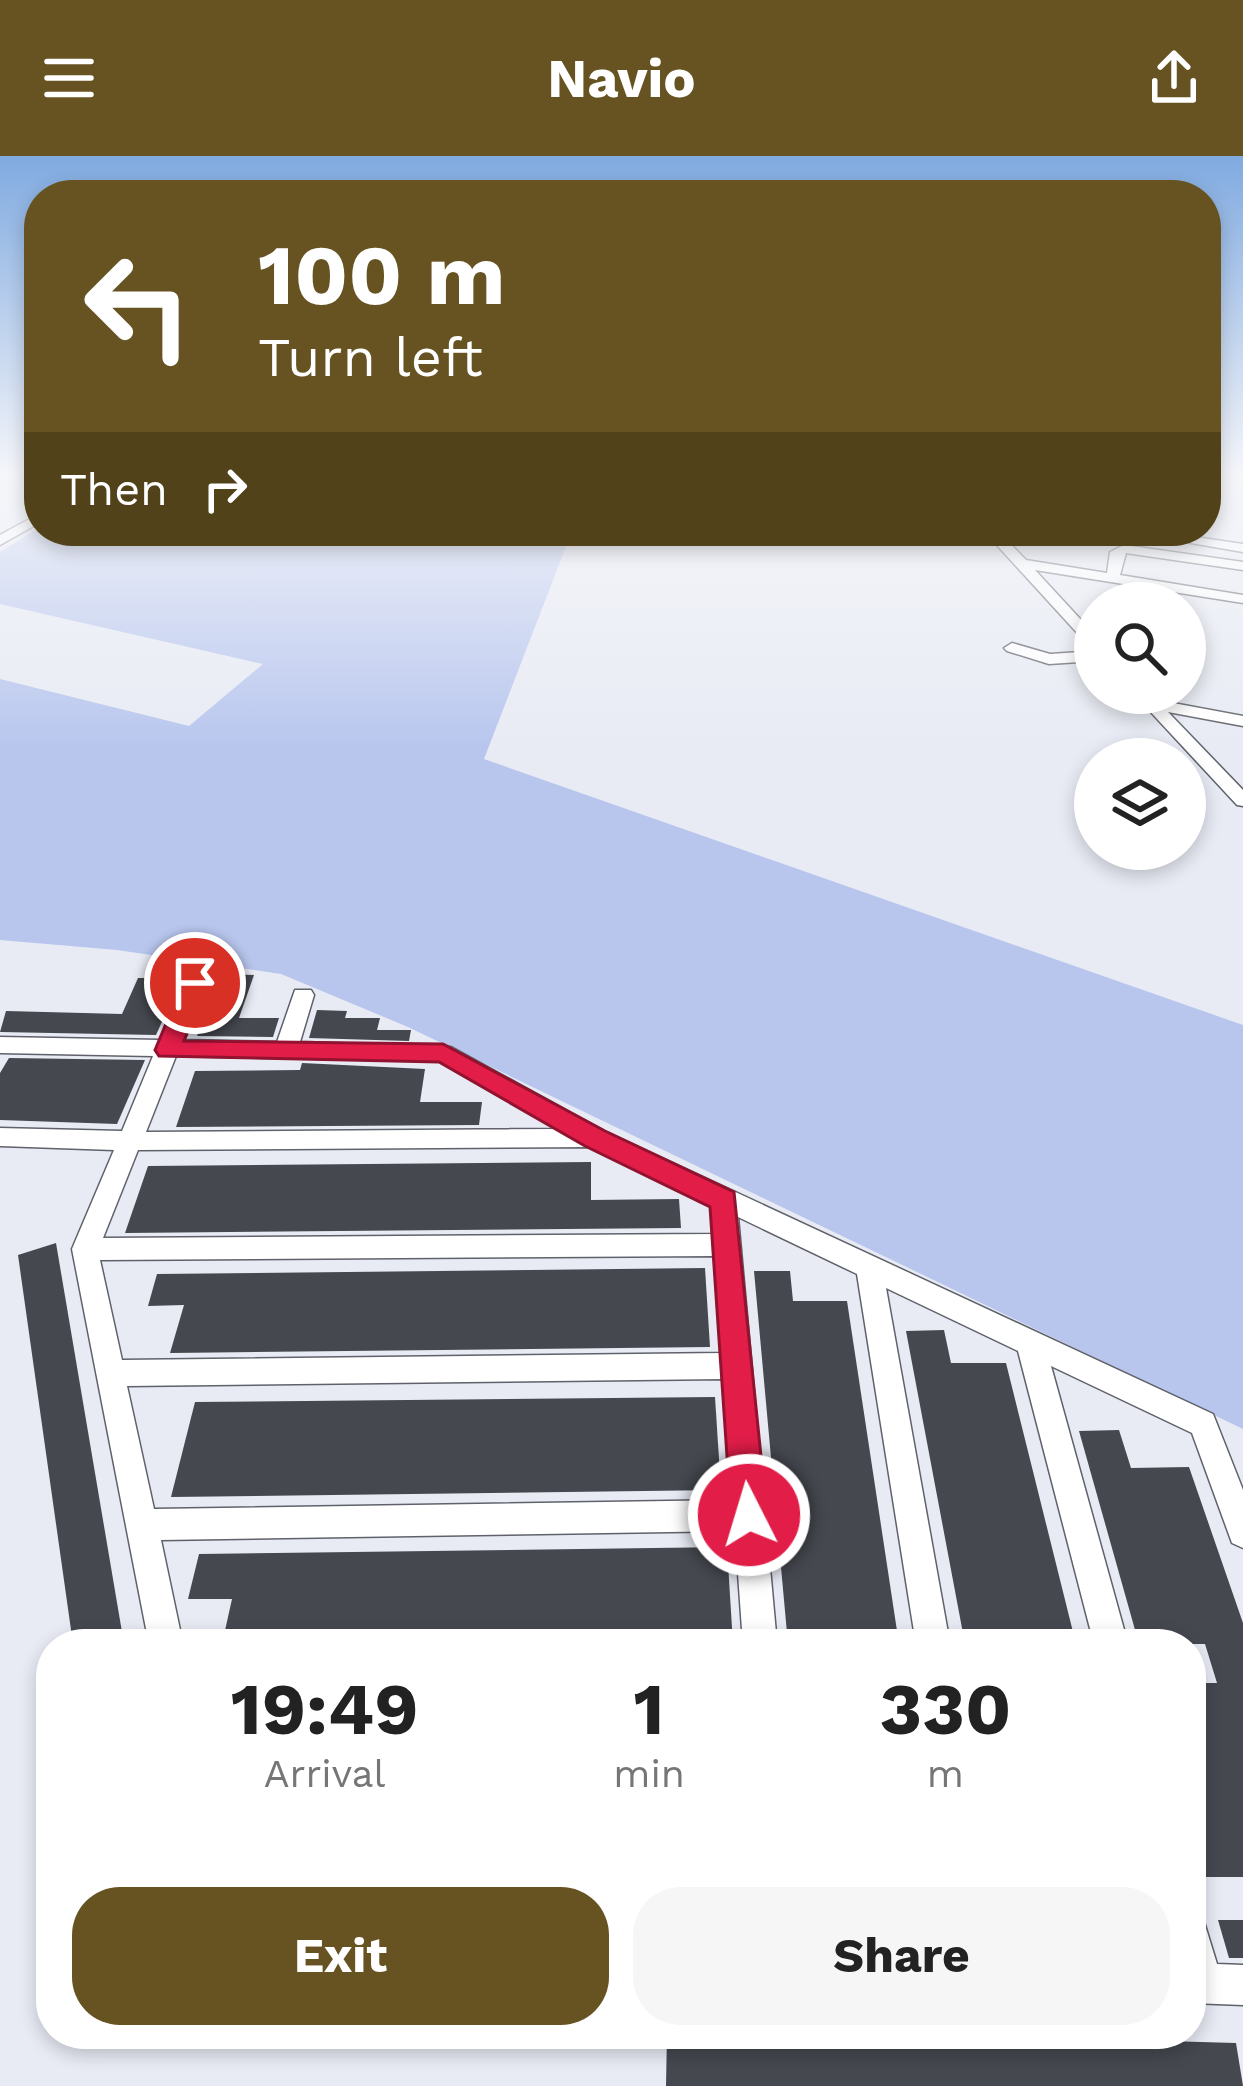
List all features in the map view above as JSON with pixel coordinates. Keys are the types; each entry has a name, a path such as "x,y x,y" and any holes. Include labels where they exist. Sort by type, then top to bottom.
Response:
{"street":[{"path":"1023,566 1074,621"},
{"path":"1113,578 1116,566"},
{"path":"1026,569 1097,583 1113,578 1139,582"},
{"path":"1206,593 1243,599"},
{"path":"1012,648 1048,658 1074,657"},
{"path":"1206,713 1243,721"},
{"path":"1161,714 1243,801"},
{"path":"163,1629 85,1249 195,983"},
{"path":"286,1051 303,995"},
{"path":"0,1045 443,1053 595,1138 724,1201 1203,1424 1243,1532"},
{"path":"0,1137 130,1141 595,1138"},
{"path":"724,1201 759,1629"},
{"path":"85,1249 727,1245"},
{"path":"870,1271 930,1629"},
{"path":"1030,1345 1108,1629"},
{"path":"111,1373 737,1366"},
{"path":"142,1525 749,1515"}],"shaded area":[{"path":"0,566 558,566 484,759 1243,1025 1243,1429 408,1027 281,974 117,950 0,940 0,679 189,726 263,664 0,604"}],"building":[{"path":"225,974 254,975 239,1018 279,1018 273,1037 197,1036"},
{"path":"138,978 167,978 158,1015 165,1015 156,1035 0,1032 6,1011 122,1014"},
{"path":"317,1010 347,1011 345,1018 380,1018 377,1030 411,1030 409,1041 309,1038"},
{"path":"9,1058 145,1060 117,1124 0,1120 0,1073"},
{"path":"302,1063 425,1069 420,1102 482,1102 479,1125 176,1127 195,1071 300,1070"},
{"path":"591,1162 591,1200 679,1199 681,1228 125,1233 148,1166"},
{"path":"56,1243 121,1629 71,1629 18,1255"},
{"path":"705,1268 710,1347 170,1353 184,1305 148,1306 157,1274"},
{"path":"754,1271 790,1271 793,1301 847,1301 897,1629 787,1629"},
{"path":"944,1330 951,1363 1006,1363 1072,1629 962,1629 906,1331"},
{"path":"715,1397 721,1490 171,1497 195,1402"},
{"path":"1119,1430 1131,1468 1189,1467 1243,1623 1243,1877 1206,1877 1206,1683 1217,1683 1206,1647 1206,1629 1135,1629 1079,1431"},
{"path":"727,1547 732,1629 225,1629 232,1599 188,1599 199,1554"},
{"path":"1218,1920 1243,1920 1243,1958 1229,1958"},
{"path":"1206,2042 1236,2043 1243,2086 666,2086 667,2049 1206,2049"}],"route":[{"path":"195,983 168,1050 443,1053 595,1138 724,1201 749,1515"}]}
